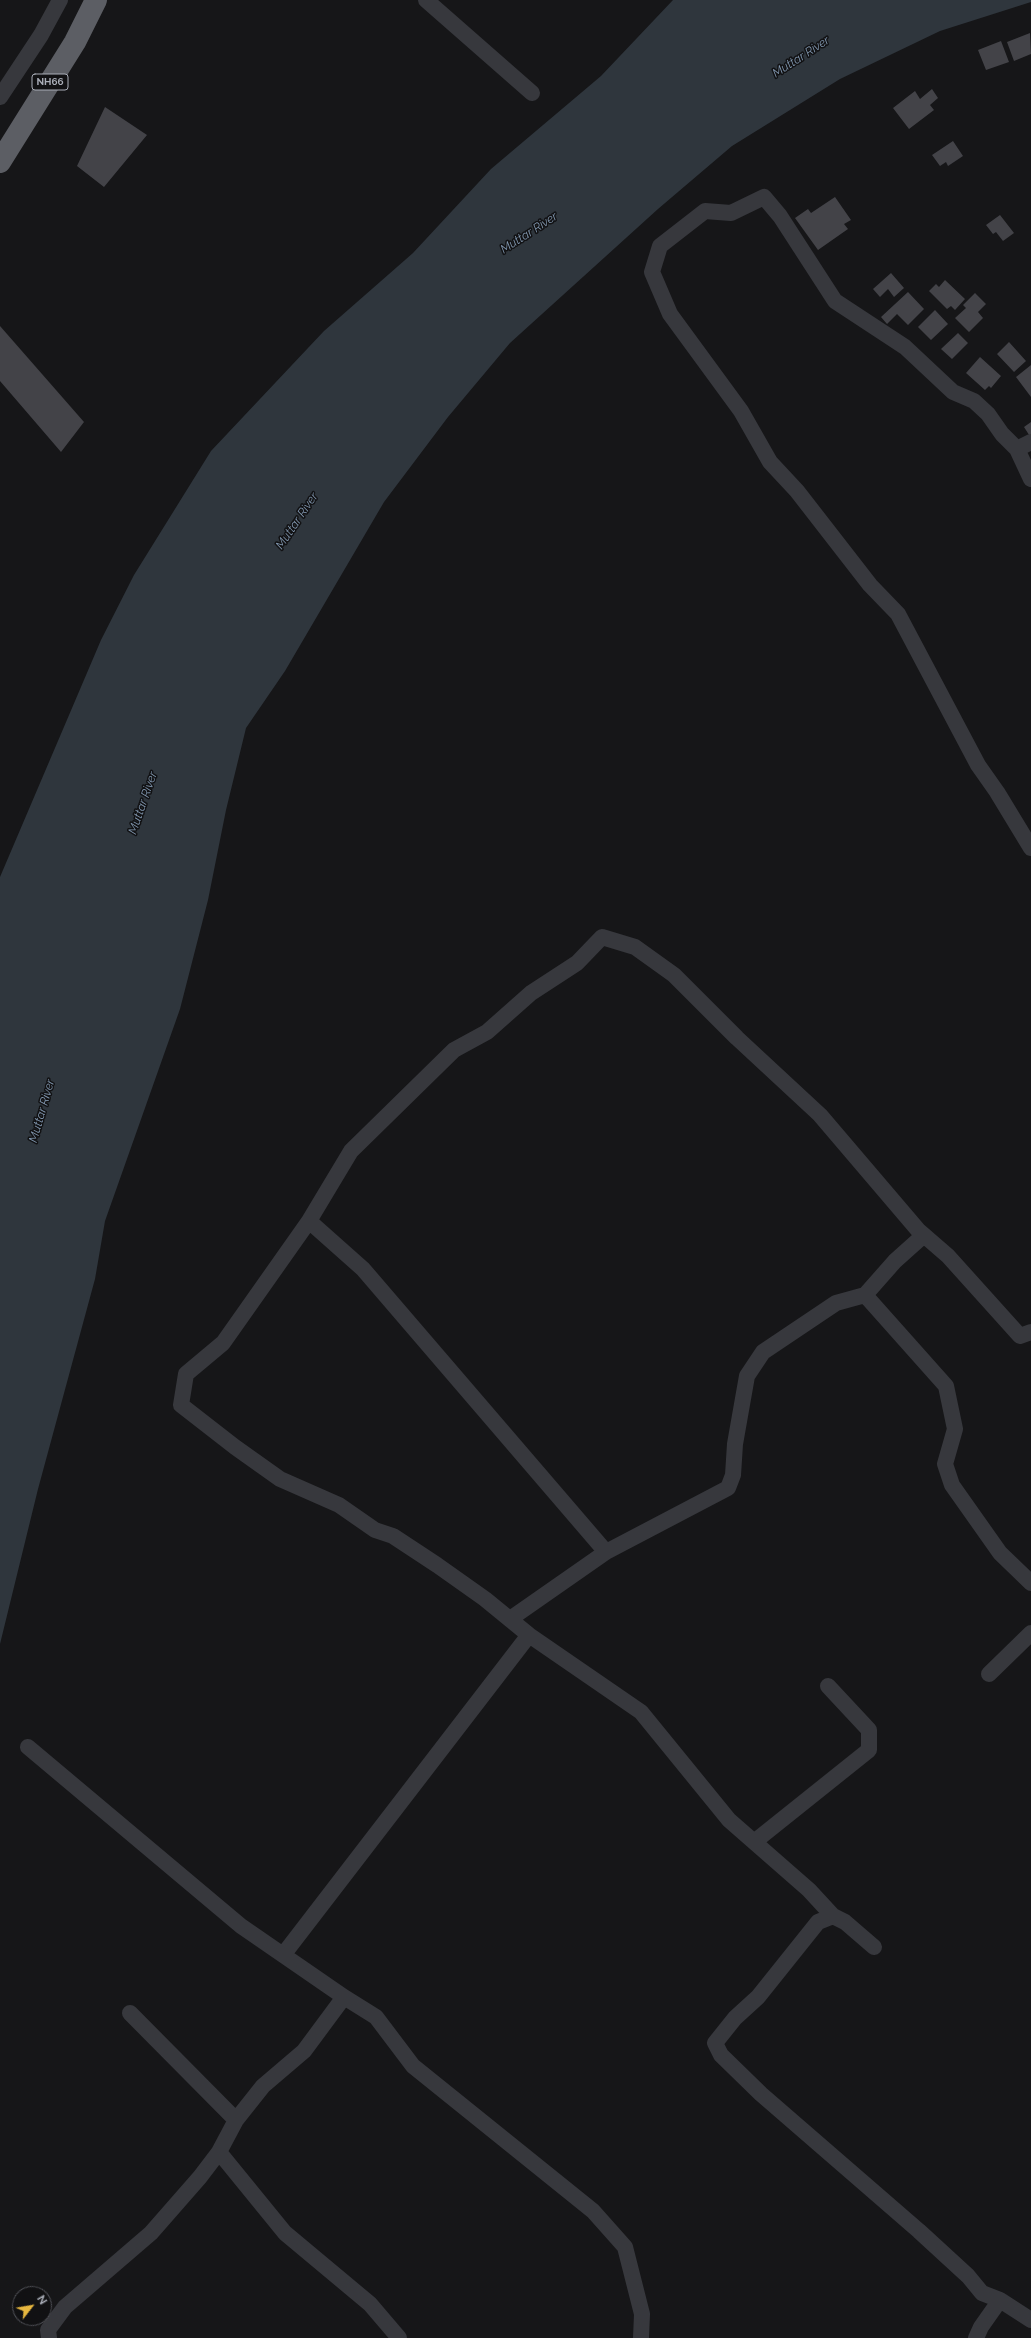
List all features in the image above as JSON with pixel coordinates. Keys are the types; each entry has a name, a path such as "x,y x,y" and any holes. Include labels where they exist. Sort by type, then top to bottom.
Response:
{"highway":[{"name":"NH66","path":"0,162 75,42 96,0"}],"street":[{"path":"0,98 41,35 60,0"},
{"path":"426,0 532,93"},
{"path":"1031,479 1024,445 1002,434 988,414 974,401 953,392 905,347 835,300 780,216 764,197 731,213 705,211 660,246 652,272 670,314 741,411 770,462 797,491 870,585 898,614 978,765 1026,827 1031,848"},
{"path":"874,1947 845,1922 833,1916 809,1890 729,1820 641,1712 528,1634 449,1573 393,1536 375,1530 339,1504 280,1479 181,1405 186,1374 223,1343 309,1221 351,1151 454,1050 487,1032 531,992 577,963 602,937 635,947 674,975 820,1115 924,1235 948,1256 1020,1336 1031,1332"},
{"path":"309,1221 363,1269 606,1552"},
{"path":"510,1619 606,1552 728,1488 733,1475 735,1444 747,1376 763,1352 836,1304 865,1295 895,1261 924,1235"},
{"path":"865,1295 946,1386 955,1429 945,1464 952,1486 1000,1553 1031,1583"},
{"path":"990,1674 1031,1633"},
{"path":"283,1955 528,1634"},
{"path":"754,1842 869,1750 869,1730 828,1686"},
{"path":"28,1747 241,1926 344,1997 376,2017 413,2066 593,2211 625,2247 642,2314 641,2338"},
{"path":"833,1916 818,1922 758,1997 735,2018 714,2044 730,2064 761,2094 919,2231 968,2276 982,2292 1000,2300 1031,2320"},
{"path":"49,2338 48,2330 65,2307 151,2233 200,2177 218,2152 236,2120 263,2086 304,2051 344,1997"},
{"path":"130,2013 236,2120"},
{"path":"218,2152 285,2233 370,2304 400,2338"},
{"path":"976,2338 980,2327 1000,2300"}],"water":[{"name":"Muttar River","path":"673,0 1031,0 1031,2 940,31 840,79 732,146 658,209 510,343 448,417 384,502 285,671 246,728 226,810 208,900 180,1009 105,1221 95,1279 38,1489 0,1644 0,877 101,640 134,575 211,451 324,331 413,253 491,169 601,76"}],"building":[{"path":"1030,33 1031,54 1014,61 1007,42"},
{"path":"1001,41 1009,62 986,70 978,50"},
{"path":"932,89 938,98 930,105 934,110 909,129 893,108 915,91 920,99"},
{"path":"105,107 147,135 104,187 77,166"},
{"path":"953,141 963,156 948,166 946,162 940,166 932,155"},
{"path":"835,197 851,220 844,224 848,229 818,250 795,218 808,209 811,213"},
{"path":"1000,215 1014,233 1003,241 996,232 993,234 986,225"},
{"path":"891,273 904,288 894,297 888,289 880,297 873,289"},
{"path":"945,280 965,299 955,310 951,306 947,309 929,291 936,284 939,287"},
{"path":"908,292 924,309 908,325 897,314 887,324 881,317"},
{"path":"975,293 986,304 978,312 983,318 969,332 955,318 966,308 963,305"},
{"path":"935,310 948,324 931,340 918,327"},
{"path":"0,326 84,422 61,452 0,381"},
{"path":"958,333 968,343 952,359 941,349"},
{"path":"1009,342 1026,361 1014,372 997,354"},
{"path":"980,357 1001,376 991,388 989,386 985,390 966,373"},
{"path":"1031,365 1031,397 1016,377"},
{"path":"1031,422 1031,438 1024,427"}]}
